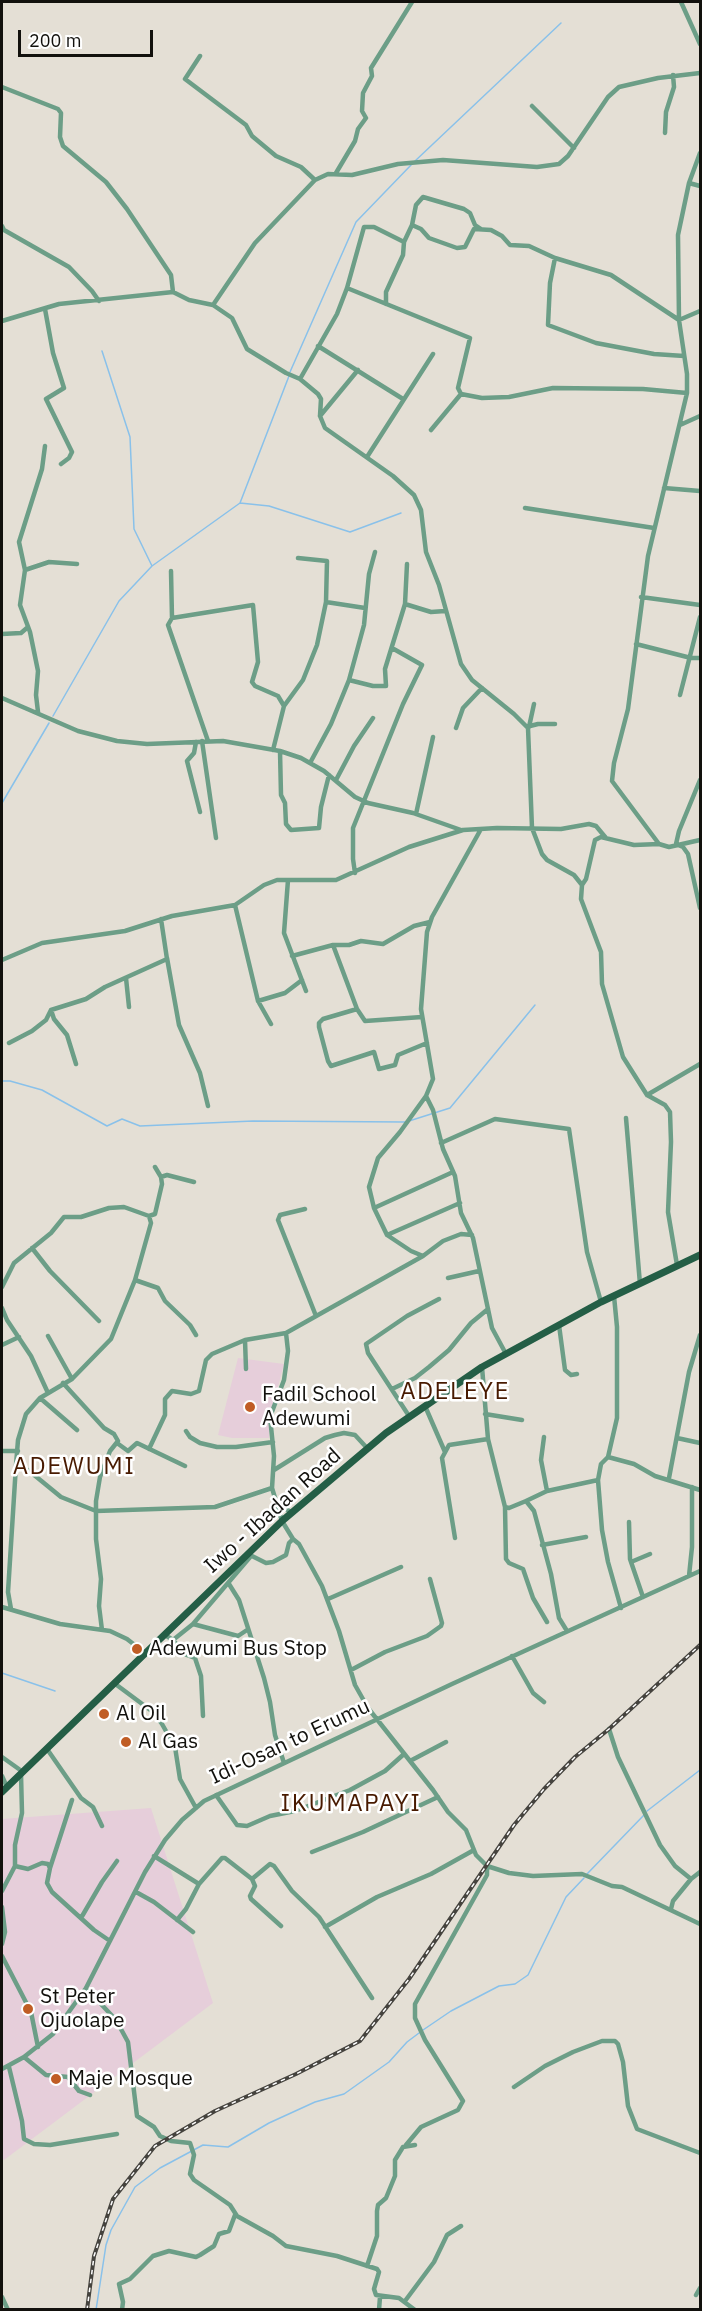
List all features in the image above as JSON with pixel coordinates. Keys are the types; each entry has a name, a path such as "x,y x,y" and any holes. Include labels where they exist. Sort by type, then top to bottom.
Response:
{"main road":[{"name":"Iwo - Ibadan Road","path":"4,1790 291,1512 367,1448 409,1416 482,1367 601,1302 700,1255"}],"street":[{"path":"336,173 366,118 362,111 363,93 372,76 371,68 412,2"},
{"path":"681,2 700,44"},
{"path":"200,56 185,79 246,125 252,136 276,156 301,167 315,180"},
{"path":"213,304 255,243 315,180 336,173 352,175 398,164 443,160 546,167 559,164 574,148 608,97 619,87 673,75 700,73"},
{"path":"665,133 666,112 674,87 673,75"},
{"path":"2,87 58,108 61,113 60,137 63,146 106,182 127,209 171,275 173,292"},
{"path":"532,106 574,148"},
{"path":"658,844 612,781 614,763 628,709 642,597 654,528 687,393 687,374 679,320 678,235 689,183 700,155"},
{"path":"689,183 700,186"},
{"path":"386,304 386,292 404,255 404,242 412,225 416,205 423,197 464,209 470,213 475,225 482,229"},
{"path":"412,225 421,229 429,238 457,248 465,248 471,231 490,230 510,245 529,246 555,258 611,275 679,320"},
{"path":"2,226 4,230 69,267 99,301"},
{"path":"300,379 337,314 347,288 364,227 374,227 404,242"},
{"path":"555,258 550,282 548,325 596,343 654,354 684,356"},
{"path":"347,288 470,338 459,384 461,394"},
{"path":"2,321 59,304 173,292 189,300 213,304 232,318 247,349 300,379 318,394 321,399 320,416 325,428 393,476 414,495 422,514 426,552 439,585 461,664 469,676 529,727"},
{"path":"45,309 53,353 64,388 46,399 72,452 69,458 61,464"},
{"path":"679,320 700,311"},
{"path":"318,346 403,399"},
{"path":"367,457 433,354"},
{"path":"320,416 358,370"},
{"path":"461,394 482,398 509,397 553,388 687,393"},
{"path":"431,430 461,394"},
{"path":"680,425 700,416"},
{"path":"38,712 36,694 38,671 28,627 20,605 25,570 19,542 42,469 45,446"},
{"path":"664,488 700,491"},
{"path":"525,508 654,528"},
{"path":"310,762 331,724 349,680 364,625 369,574 375,552"},
{"path":"273,750 285,706 303,680 317,645 326,602 327,561 298,558"},
{"path":"25,570 49,562 77,564"},
{"path":"349,680 373,686 386,686 385,669 405,604 408,564"},
{"path":"171,571 172,618 168,625 208,741"},
{"path":"642,597 700,605"},
{"path":"326,602 365,608"},
{"path":"405,604 431,612 445,610"},
{"path":"172,618 253,605 258,662 252,682 255,686 278,696 285,706"},
{"path":"680,694 700,616"},
{"path":"2,634 21,633 28,627"},
{"path":"636,644 691,658 700,658"},
{"path":"355,873 353,828 422,665 392,648"},
{"path":"456,728 463,708 482,688"},
{"path":"2,698 78,731 117,741 147,744 231,742 280,752 310,762 355,797 368,803 416,814 463,830"},
{"path":"534,704 529,727 532,828 543,856 574,875 582,885"},
{"path":"336,780 354,746 373,718"},
{"path":"529,727 538,724 555,724"},
{"path":"416,814 433,737"},
{"path":"199,741 194,753 187,761 200,812"},
{"path":"199,741 216,838"},
{"path":"280,752 281,795 285,803 286,824 291,830 319,828 328,775"},
{"path":"676,844 700,780"},
{"path":"2,960 42,943 125,931 161,920 235,905 264,885 277,880 336,880 409,848 463,830 561,829 589,824 596,825 606,838"},
{"path":"423,1256 402,1247 387,1235 374,1208 369,1187 375,1163 426,1096 433,1074 422,1017 421,997 426,939 430,922 481,829"},
{"path":"677,1265 668,1212 670,1112 665,1105 647,1095 626,1064 602,984 601,952 581,899 582,885 586,879 595,840 606,838 634,845 658,844 669,847 700,840"},
{"path":"676,844 683,847 688,854 700,908"},
{"path":"288,880 284,933 306,990"},
{"path":"235,905 258,1001 271,1024"},
{"path":"9,1043 32,1031 46,1020 51,1010 86,999 105,987 167,959 161,920"},
{"path":"161,920 178,1025 200,1073 208,1106"},
{"path":"292,956 333,945 349,945 361,941 383,945 414,926 430,922"},
{"path":"333,945 357,1009 365,1021 422,1017"},
{"path":"126,978 129,1007"},
{"path":"258,1001 285,993 302,980"},
{"path":"357,1009 323,1019 319,1023 331,1066 374,1052 379,1069 395,1065 398,1055 427,1043"},
{"path":"51,1010 54,1019 68,1035 76,1064"},
{"path":"647,1095 700,1064"},
{"path":"426,1096 433,1110 441,1143 453,1172 461,1213 472,1235 495,1336 506,1354"},
{"path":"626,1118 640,1284"},
{"path":"441,1143 495,1119 569,1129 587,1252 601,1302"},
{"path":"2,1287 14,1263 51,1233 66,1216 81,1217 109,1208 124,1207 149,1216 155,1214 159,1203 161,1177 154,1167"},
{"path":"374,1208 453,1172"},
{"path":"161,1177 166,1175 194,1182"},
{"path":"387,1235 460,1203"},
{"path":"305,1209 280,1215 278,1220 316,1316"},
{"path":"11,1609 8,1592 16,1465 18,1440 26,1414 40,1398 72,1379 111,1339 135,1280 151,1223 149,1216"},
{"path":"149,1449 165,1415 165,1399 172,1391 191,1394 199,1391 206,1360 212,1354 245,1340 286,1333 423,1256 443,1241 461,1234 472,1235"},
{"path":"32,1248 50,1271 99,1321"},
{"path":"448,1278 479,1271"},
{"path":"135,1280 158,1288 165,1301 196,1335"},
{"path":"614,1296 617,1337 615,1392 617,1412 608,1457 601,1464 598,1480 602,1530 610,1572 621,1608"},
{"path":"409,1416 368,1353 366,1344 407,1316 439,1299"},
{"path":"2,1308 32,1356 48,1393"},
{"path":"392,1389 415,1378 429,1367 449,1350 471,1323 488,1309"},
{"path":"559,1325 566,1370 571,1375 577,1374"},
{"path":"286,1333 288,1351 285,1372 270,1417 274,1470 272,1488 282,1521 293,1539 299,1544 328,1599 360,1696 448,1812 466,1830 480,1861 487,1866 509,1873 533,1876 582,1874 622,1887 647,1901 671,1909 700,1924"},
{"path":"669,1478 689,1372 700,1335"},
{"path":"48,1336 72,1379"},
{"path":"2,1345 19,1337"},
{"path":"245,1340 246,1369"},
{"path":"482,1367 488,1439 506,1507 506,1559 508,1563 523,1569 533,1598 547,1622"},
{"path":"63,1383 104,1428 114,1434 117,1443 128,1450 137,1443 150,1447 149,1449 185,1466"},
{"path":"40,1398 77,1430"},
{"path":"425,1406 445,1452"},
{"path":"485,1414 522,1420"},
{"path":"186,1431 190,1437 200,1443 217,1447 273,1442"},
{"path":"274,1470 325,1438 335,1435 344,1433 355,1435 367,1448"},
{"path":"544,1437 541,1460 547,1491"},
{"path":"677,1438 700,1443"},
{"path":"455,1538 442,1458 451,1444 488,1439"},
{"path":"102,1630 96,1510 100,1477 110,1451 117,1443"},
{"path":"2,1451 18,1451"},
{"path":"608,1457 634,1464 656,1476 669,1478 700,1490"},
{"path":"16,1465 28,1470 61,1497 96,1510 215,1507 272,1488"},
{"path":"506,1507 547,1491 598,1480"},
{"path":"689,1576 692,1487"},
{"path":"526,1501 534,1510 551,1574 559,1618 567,1631"},
{"path":"277,1504 291,1512"},
{"path":"629,1522 631,1562 643,1597"},
{"path":"542,1545 585,1537"},
{"path":"173,1640 193,1624 204,1609 229,1584 249,1555 266,1563 273,1562 286,1555 288,1543 293,1539"},
{"path":"631,1562 650,1554"},
{"path":"328,1599 401,1567"},
{"name":"Idi-Osan to Erumu","path":"2,2069 24,2058 53,2034 86,1988 154,1856 182,1820 196,1808 216,1795 284,1763 700,1571"},
{"path":"351,1670 385,1652 427,1636 441,1626 430,1579"},
{"path":"229,1584 239,1600 264,1678 275,1735 284,1763"},
{"path":"2,1607 60,1624 102,1630 127,1639 145,1653"},
{"path":"193,1624 238,1636 247,1630"},
{"path":"165,1635 173,1640 184,1654 195,1658 201,1676 202,1716"},
{"path":"512,1656 533,1693 544,1702"},
{"path":"114,1683 153,1712 162,1724 175,1747 180,1779 196,1808"},
{"path":"609,1729 618,1757 660,1845 675,1866 691,1879"},
{"path":"410,1761 446,1742"},
{"path":"47,1749 81,1798 93,1807 102,1826"},
{"path":"216,1795 237,1825 247,1826 270,1816 295,1811 350,1790 385,1772 404,1754"},
{"path":"2,1759 22,1773 22,1813 15,1845 15,1866 2,1892"},
{"path":"2,1776 4,1790"},
{"path":"312,1852 363,1832 438,1797"},
{"path":"72,1800 47,1880 49,1887 67,1907 110,1941"},
{"path":"325,1927 377,1897 431,1874 474,1850"},
{"path":"154,1856 199,1884"},
{"path":"177,1920 186,1909 199,1884 222,1858 225,1858 252,1879 255,1886 250,1896 251,1899 281,1926"},
{"path":"81,1918 117,1861"},
{"path":"15,1866 28,1869 44,1862 50,1869"},
{"path":"252,1879 272,1863 325,1927 372,1998"},
{"path":"367,2266 377,2236 376,2211 378,2205 386,2198 392,2184 396,2172 395,2160 400,2150 421,2127 458,2110 464,2101 425,2040 416,2018 415,2004 487,1875 487,1866"},
{"path":"671,1909 673,1901 691,1879 700,1872"},
{"path":"136,1892 193,1932"},
{"path":"2,1907 5,1932 2,1944"},
{"path":"2,1956 31,2012 38,2047"},
{"path":"86,1988 116,2019 125,2036 132,2069 137,2116 154,2127 160,2136 190,2143 195,2159 190,2174 192,2178 230,2205 236,2215 273,2235 286,2246 337,2256 378,2270 374,2293 380,2297 392,2296 405,2301 415,2310"},
{"path":"514,2087 559,2059 602,2041 615,2041 623,2062 628,2106 637,2129 700,2153"},
{"path":"24,2058 46,2075 68,2077 79,2091 90,2096"},
{"path":"9,2067 24,2139 34,2144 50,2145 117,2134"},
{"path":"406,2145 415,2145"},
{"path":"122,2310 123,2302 119,2284 130,2279 153,2256 170,2251 196,2257 200,2255 214,2246 219,2234 229,2231 236,2215"},
{"path":"405,2301 434,2262 447,2235 461,2226"},
{"path":"696,2295 700,2288"},
{"path":"2,2297 8,2310"},
{"path":"379,2310 380,2297"}],"shaded area":[{"name":"Fadil School Adewumi","path":"238,1358 284,1364 270,1417 269,1438 232,1438 218,1435"},
{"path":"151,1808 213,2003 4,2160 2,2159 2,1819"}],"waterway":[{"path":"415,161 561,23"},
{"path":"290,372 356,222 412,164"},
{"path":"102,351 130,437 134,529 152,566"},
{"path":"53,716 119,601 152,566 240,503 289,376"},
{"path":"240,503 269,506 350,532 401,513"},
{"path":"2,803 49,723"},
{"path":"409,1121 450,1108 535,1005"},
{"path":"2,1081 42,1090 107,1126 122,1119 140,1126 253,1121 405,1122"},
{"path":"2,1673 55,1691"},
{"path":"647,1811 700,1770"},
{"path":"587,1874 644,1815"},
{"path":"423,2030 451,2011 499,1986 515,1984 528,1975 566,1897 584,1878"},
{"path":"96,2310 106,2245 111,2230 135,2187 160,2168 203,2145 228,2147 269,2123 315,2102 344,2094 389,2062 407,2042 419,2033"}],"railway":[{"path":"87,2310 94,2256 113,2199 155,2146 215,2111 296,2074 360,2041 409,1979 514,1825 544,1789 575,1757 609,1729 700,1645"}],"place":[{"name":"Fadil School Adewumi","path":"250,1407"},
{"name":"Adewumi Bus Stop","path":"137,1649"},
{"name":"Al Oil","path":"104,1714"},
{"name":"Al Gas","path":"126,1742"},
{"name":"St Peter Ojuolape","path":"28,2009"},
{"name":"Maje Mosque","path":"56,2079"}],"district":[{"name":"ADELEYE","path":"455,1392"},
{"name":"ADEWUMI","path":"74,1467"},
{"name":"IKUMAPAYI","path":"351,1804"}]}
